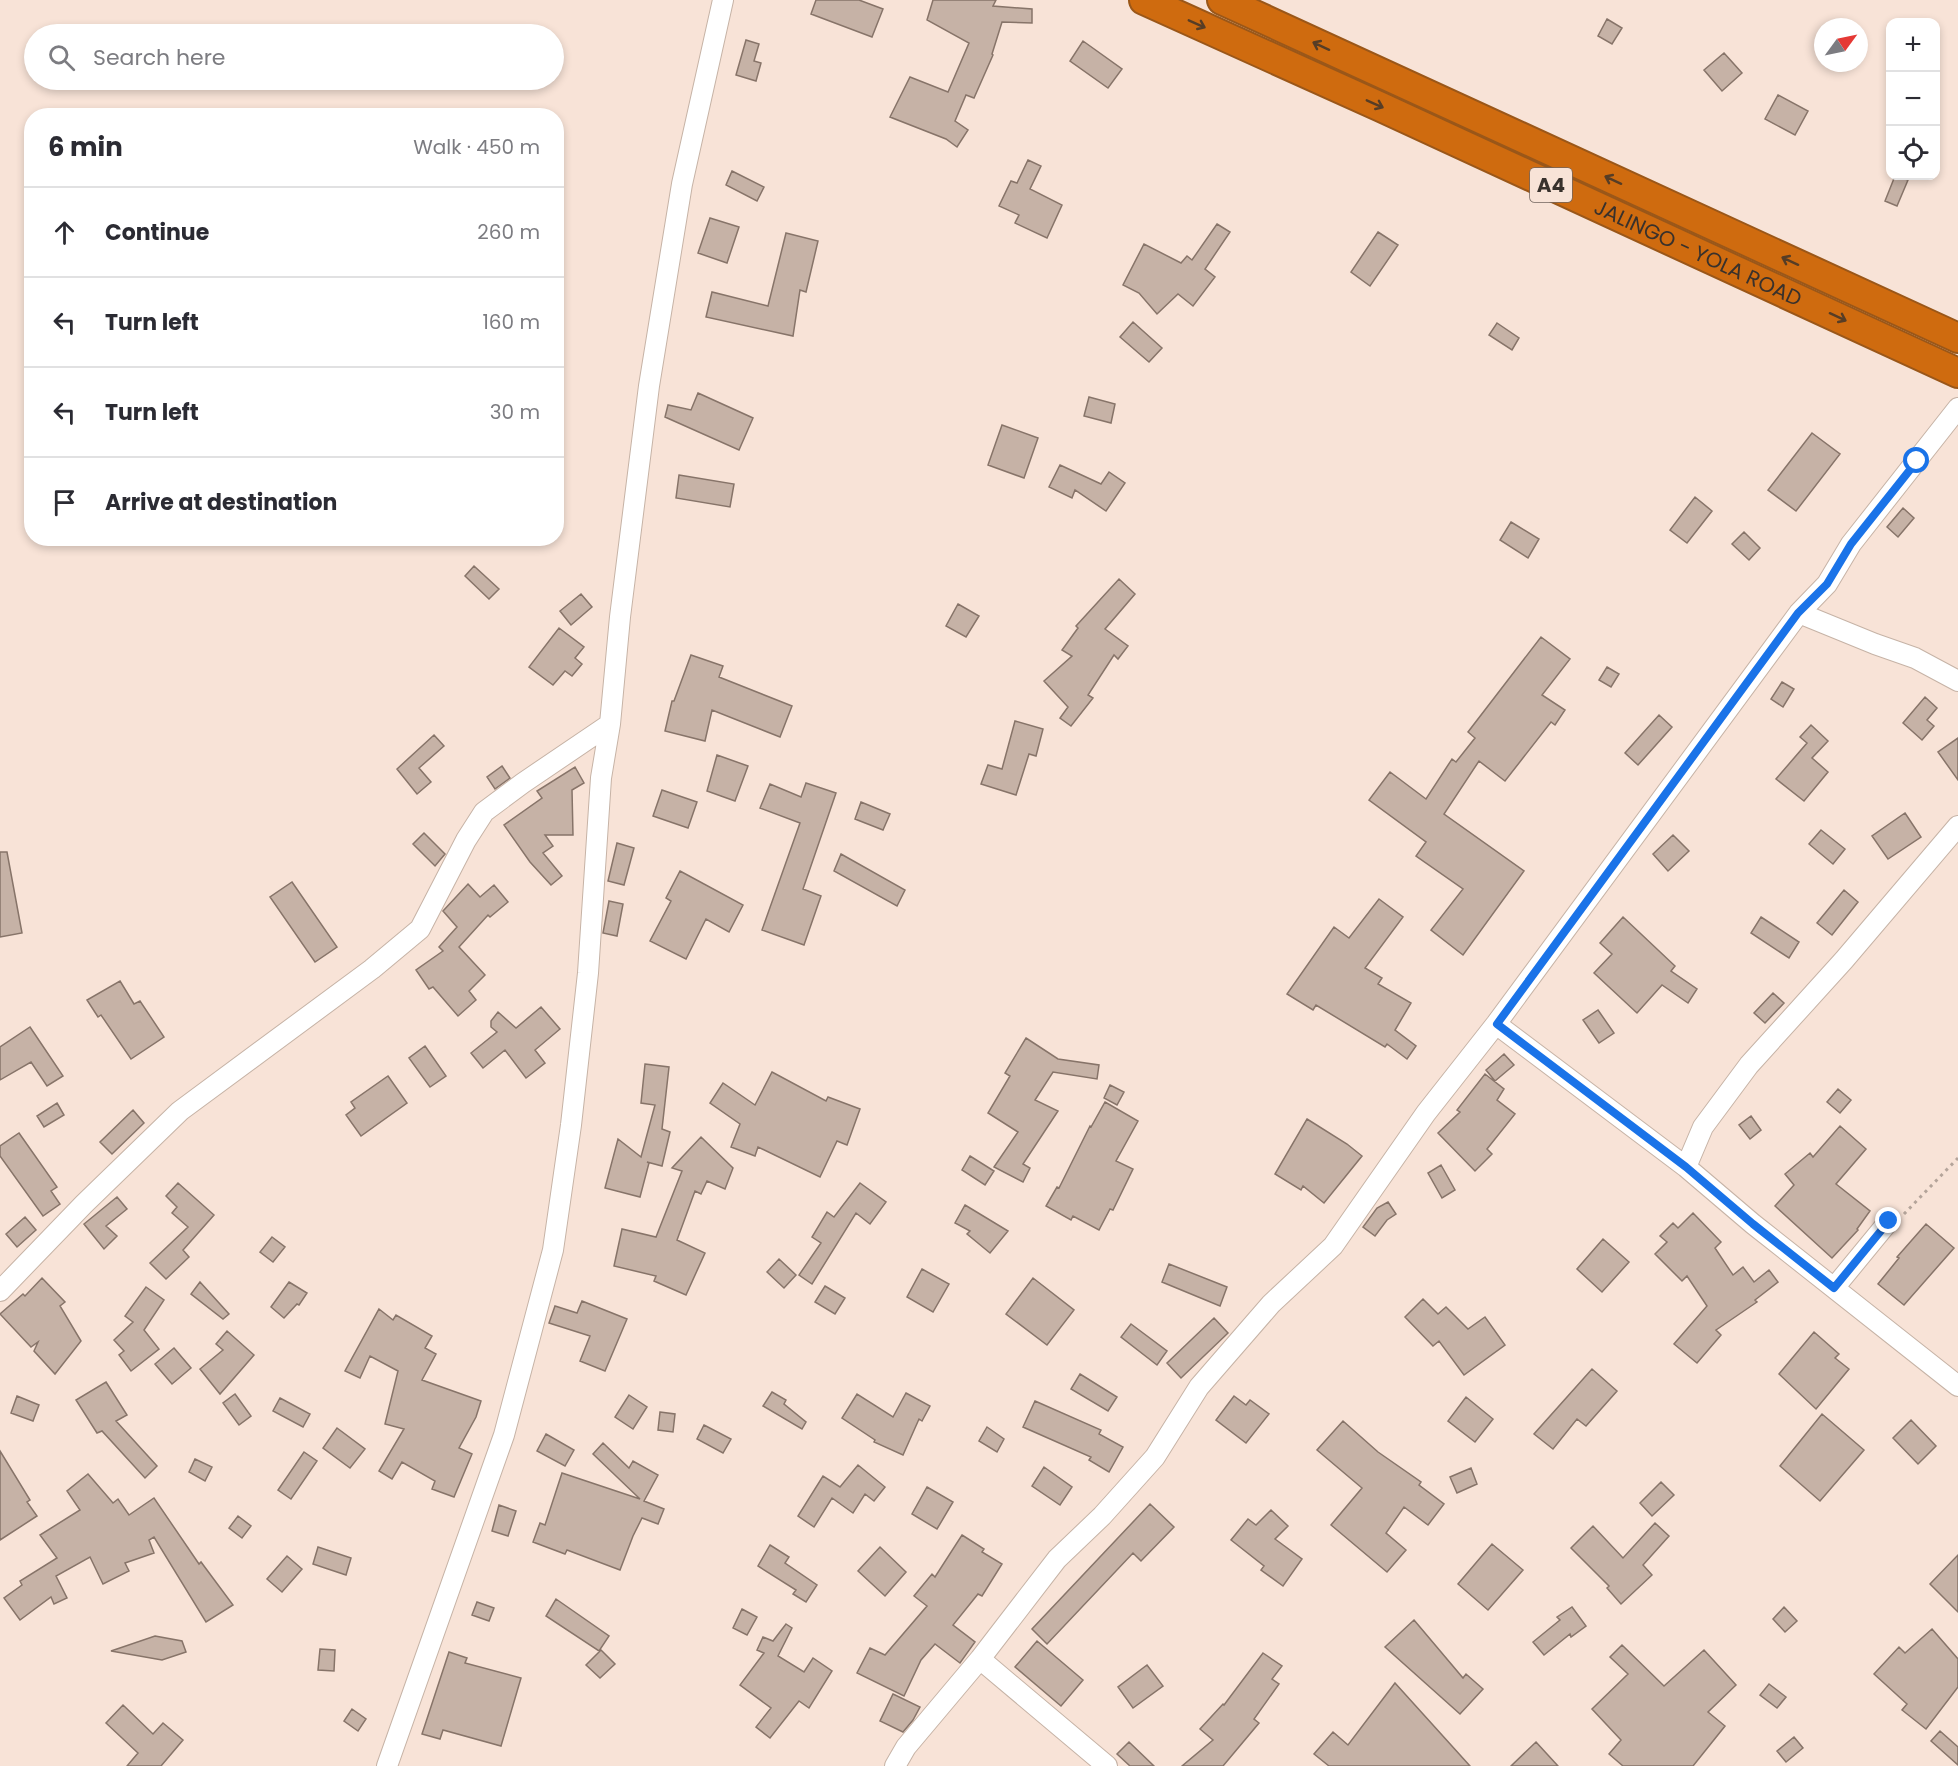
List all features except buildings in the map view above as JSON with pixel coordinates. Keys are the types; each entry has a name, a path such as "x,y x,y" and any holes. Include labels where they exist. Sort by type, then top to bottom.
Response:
{"highway":[{"name":"JALINGO - YOLA ROAD","path":"1144,0 1958,373"},
{"name":"A4","path":"1222,0 1958,338"}],"street":[{"path":"387,1766 504,1435 553,1250 571,1125 587,985 601,778 610,724 621,605 649,386 682,184 723,0"},
{"path":"895,1766 906,1747 980,1659 1057,1559 1102,1516 1155,1457 1199,1387 1271,1304 1333,1246 1426,1113 1497,1024 1798,613 1827,584 1851,544 1958,408"},
{"path":"1798,613 1915,658 1958,681"},
{"path":"0,1292 84,1204 180,1111 372,969 420,929 466,840 484,812 610,724"},
{"path":"1686,1167 1703,1127 1749,1065 1844,960 1958,826"},
{"path":"1497,1024 1686,1167 1753,1224 1958,1386"},
{"path":"1834,1288 1889,1221"},
{"path":"980,1659 1107,1766"}],"path":[{"path":"1889,1221 1901,1217 1958,1158"}],"route":[{"path":"1889,1221 1834,1288 1686,1167 1497,1024 1798,613 1827,584 1851,544 1917,461"}]}
